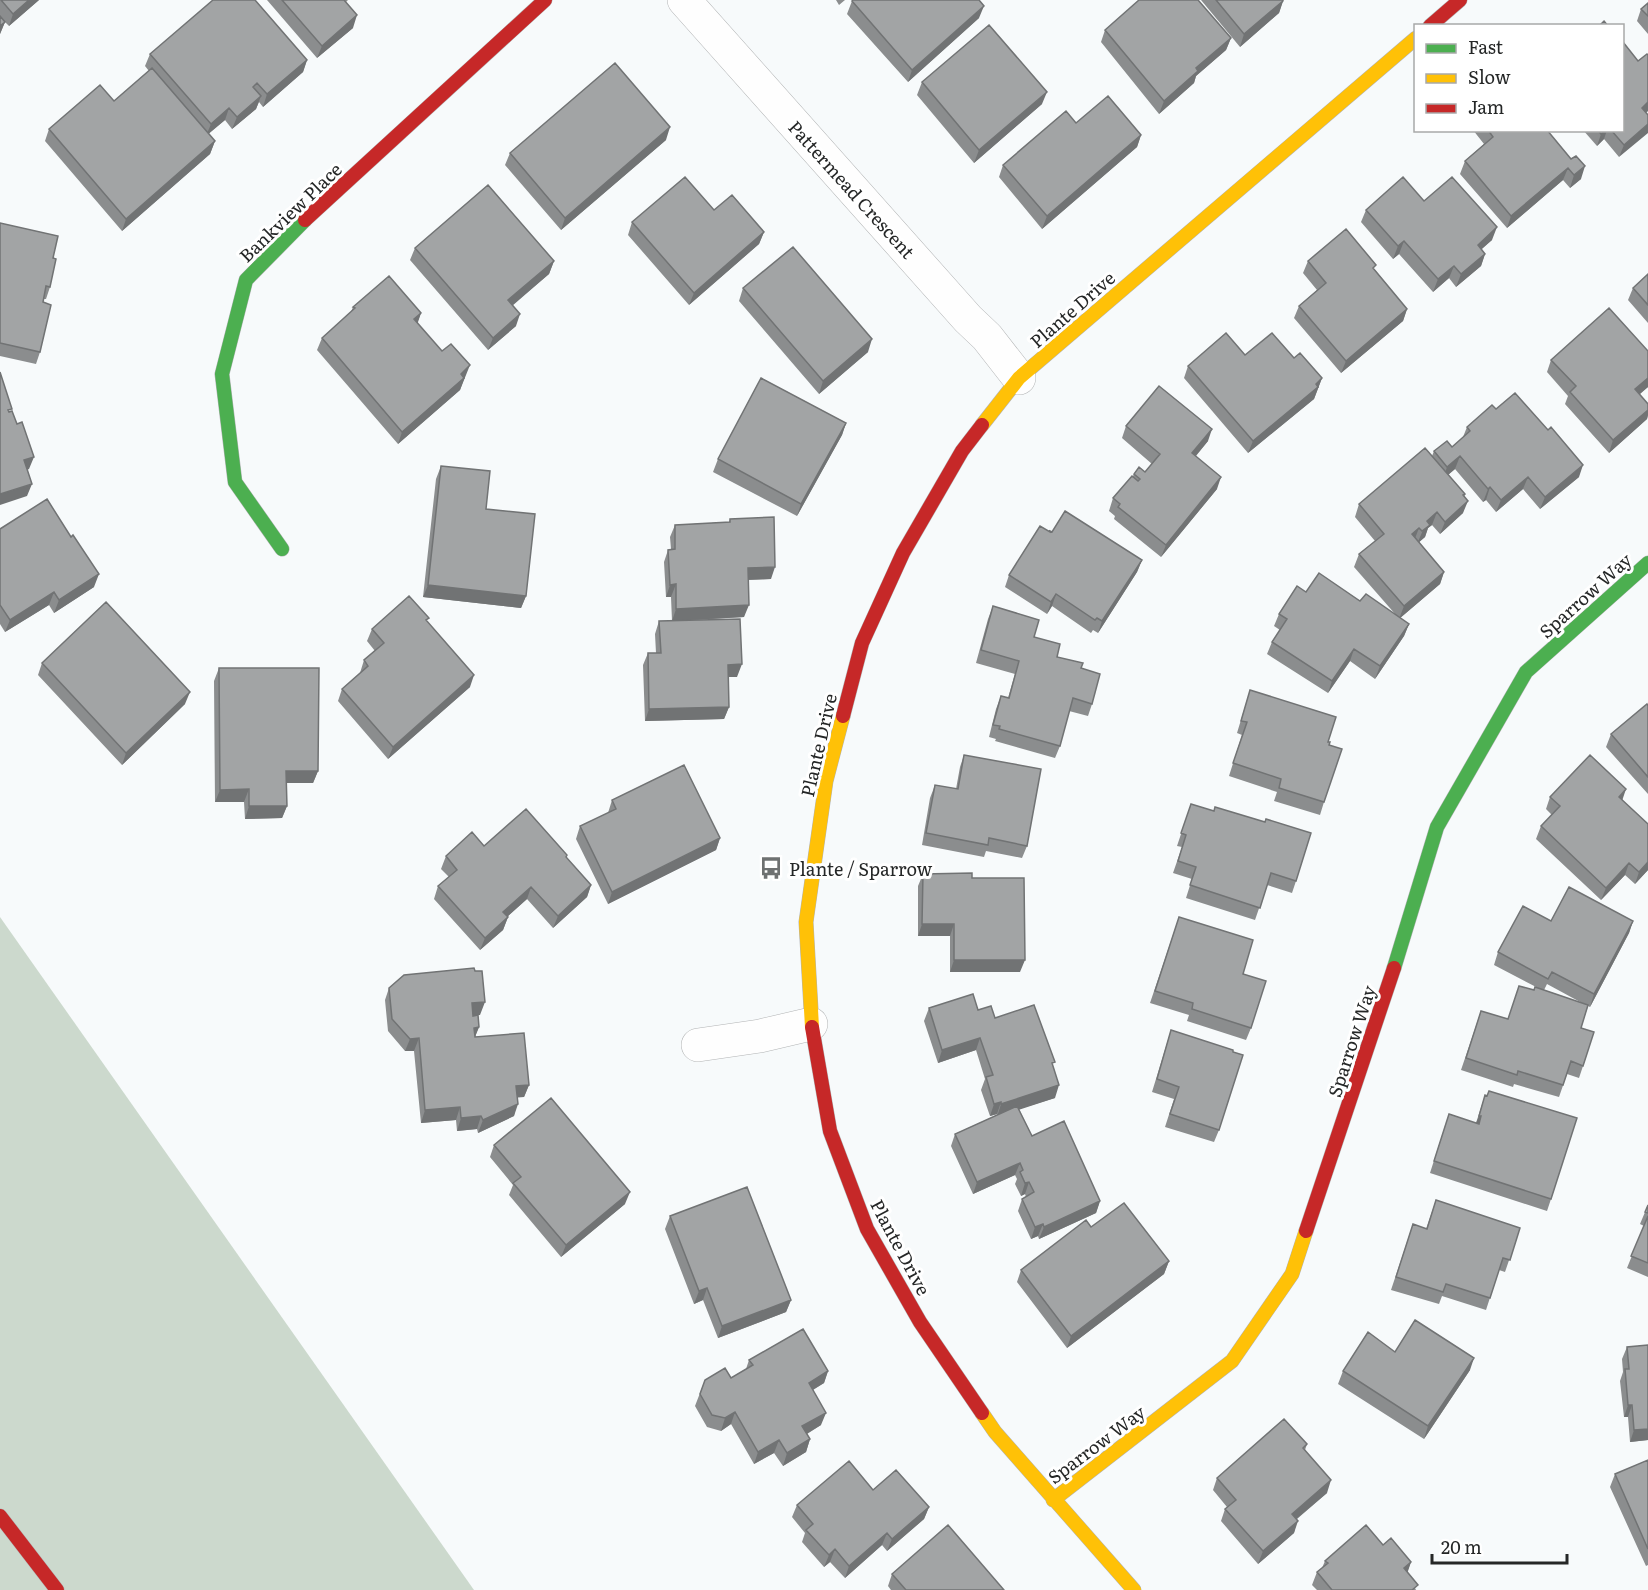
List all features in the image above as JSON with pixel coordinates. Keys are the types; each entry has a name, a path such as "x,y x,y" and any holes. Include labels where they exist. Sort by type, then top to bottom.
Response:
{"main road":[{"name":"Bankview Place","path":"282,549 235,482 222,374 246,280 322,203 545,0"},
{"path":"1432,24 1460,0"},
{"name":"Plante Drive","path":"1134,1590 995,1432 920,1322 867,1229 830,1131 811,1024 806,922 826,781 862,643 903,553 962,451 1019,378 1414,40"},
{"name":"Sparrow Way","path":"1053,1500 1232,1361 1292,1274 1385,997 1437,827 1526,672 1648,563"},
{"path":"0,1516 57,1590"}],"street":[{"name":"Pattermead Crescent","path":"684,0 968,319 987,337 1019,378"},
{"path":"698,1045 760,1036 811,1024"}],"shaded area":[{"path":"0,917 474,1590 0,1590"}],"building":[{"path":"1,0 29,0 13,14"},
{"path":"213,0 255,0 307,60 267,94 257,83 253,87 261,96 237,117 229,108 211,124 150,54"},
{"path":"282,0 344,0 357,15 322,46"},
{"path":"853,0 979,0 984,6 912,70"},
{"path":"1139,0 1198,0 1231,38 1196,68 1198,71 1164,101 1105,30"},
{"path":"1216,0 1283,0 1283,1 1244,34"},
{"path":"1648,3 1648,16 1641,9"},
{"path":"0,16 5,22 0,26"},
{"path":"989,25 1047,92 979,150 922,82"},
{"path":"1624,43 1638,61 1648,55 1648,102 1642,108 1648,115 1648,124 1624,145 1613,132 1624,132"},
{"path":"615,63 670,127 565,218 510,153"},
{"path":"152,68 215,141 126,219 49,129 100,85 114,101"},
{"path":"1108,96 1141,135 1047,216 1003,165 1066,111 1076,123"},
{"path":"1489,132 1549,132 1571,159 1576,156 1585,166 1574,175 1568,168 1511,216 1465,161 1493,137"},
{"path":"685,177 714,210 732,195 764,232 694,293 632,222"},
{"path":"1403,177 1424,201 1452,177 1497,227 1478,245 1485,254 1461,274 1454,266 1438,279 1404,241 1398,246 1366,210"},
{"path":"488,185 554,261 508,300 520,314 493,338 415,248"},
{"path":"0,223 58,236 50,287 46,286 43,302 51,305 40,352 0,343"},
{"path":"1346,229 1376,265 1373,268 1407,309 1346,361 1299,306 1326,283 1308,261"},
{"path":"793,247 872,339 823,381 743,288"},
{"path":"1648,274 1648,305 1633,288"},
{"path":"389,276 421,313 414,319 442,351 451,344 470,365 461,374 464,378 402,432 322,338"},
{"path":"1609,308 1648,351 1648,378 1635,389 1648,404 1648,410 1613,440 1570,392 1576,386 1551,360"},
{"path":"1226,333 1245,355 1272,333 1294,358 1300,353 1322,378 1316,384 1318,387 1253,441 1188,366"},
{"path":"0,372 12,409 8,410 12,411 17,424 22,422 34,457 24,460 32,484 0,494"},
{"path":"761,378 846,423 801,504 718,459"},
{"path":"1159,386 1212,429 1192,453 1221,477 1166,545 1118,507 1120,504 1113,498 1132,476 1138,481 1140,479 1134,474 1139,467 1145,472 1160,454 1126,426"},
{"path":"1515,393 1548,430 1551,427 1583,465 1545,497 1528,477 1501,500 1490,487 1488,489 1460,456 1447,467 1434,451 1447,441 1452,447 1470,431 1467,427 1492,405 1496,409"},
{"path":"1425,448 1465,494 1463,495 1468,501 1445,522 1437,512 1427,521 1430,525 1422,531 1419,528 1412,534 1444,572 1404,606 1359,554 1384,534 1359,504"},
{"path":"441,466 490,471 486,509 535,514 526,596 428,585"},
{"path":"47,499 71,537 73,535 99,574 59,600 54,592 10,620 0,605 0,529"},
{"path":"1065,511 1142,560 1102,621 1097,618 1095,620 1056,594 1051,602 1009,575 1040,526 1052,532"},
{"path":"774,517 775,567 748,568 749,605 676,609 676,584 670,585 668,550 675,549 675,525"},
{"path":"1319,573 1360,601 1366,594 1409,624 1380,666 1354,649 1332,681 1272,642 1287,619 1279,614 1297,586 1306,592"},
{"path":"409,596 429,618 426,620 474,675 393,747 342,689 368,666 364,660 384,643 372,629"},
{"path":"106,602 190,692 126,753 42,663"},
{"path":"993,606 1039,620 1034,637 1060,644 1057,657 1083,663 1081,668 1100,674 1092,704 1073,698 1060,746 999,729 1000,726 993,725 1001,696 1009,698 1019,661 981,650"},
{"path":"740,619 742,664 728,665 729,707 649,709 648,653 661,653 659,621"},
{"path":"219,668 319,668 318,771 286,771 287,806 249,806 249,789 220,790"},
{"path":"1250,690 1336,717 1328,742 1330,742 1329,745 1342,749 1324,802 1279,788 1281,779 1233,763 1247,722 1241,721"},
{"path":"1647,704 1648,706 1648,777 1611,734"},
{"path":"964,755 1041,769 1027,846 989,838 988,845 926,833 935,785 958,789"},
{"path":"1590,755 1626,789 1619,797 1648,824 1648,862 1639,872 1629,863 1606,888 1541,826 1560,806 1550,797"},
{"path":"684,765 720,838 612,892 580,826 616,809 612,800"},
{"path":"1191,804 1214,811 1215,807 1265,822 1266,819 1311,833 1296,881 1271,873 1260,908 1190,885 1196,867 1178,861 1186,835 1181,833"},
{"path":"526,809 591,885 558,916 531,887 503,912 508,917 485,938 438,886 457,870 446,856 472,832 484,846"},
{"path":"972,873 972,878 1024,878 1025,960 954,960 954,924 922,924 923,874"},
{"path":"1569,887 1633,921 1594,994 1552,972 1548,979 1498,952 1523,906 1551,921"},
{"path":"1179,917 1253,940 1243,974 1266,981 1251,1028 1192,1009 1193,1003 1155,991"},
{"path":"474,968 475,971 482,971 485,1002 472,1003 473,1016 478,1015 479,1027 474,1028 475,1037 524,1033 529,1085 516,1086 518,1104 483,1120 481,1116 461,1118 460,1107 425,1110 419,1038 410,1039 392,1019 389,988 404,975"},
{"path":"1519,986 1534,990 1535,987 1588,1005 1581,1028 1594,1032 1583,1066 1571,1061 1563,1085 1518,1071 1517,1075 1466,1058 1481,1011 1508,1019"},
{"path":"973,994 978,1010 991,1006 995,1018 1034,1005 1055,1062 1052,1063 1059,1085 1001,1104 1001,1102 994,1104 986,1077 993,1075 980,1038 942,1050 929,1008"},
{"path":"1171,1030 1243,1055 1219,1130 1170,1114 1179,1087 1157,1079"},
{"path":"1489,1091 1577,1118 1551,1199 1434,1161 1449,1114 1479,1124 1485,1095 1487,1096"},
{"path":"551,1098 630,1192 566,1245 513,1183 521,1177 494,1145"},
{"path":"1017,1106 1032,1136 1064,1121 1100,1201 1044,1227 1043,1224 1035,1227 1022,1199 1034,1192 1029,1182 1025,1183 1020,1172 1023,1170 1020,1163 977,1182 955,1134"},
{"path":"747,1187 791,1300 722,1326 707,1288 699,1291 670,1216"},
{"path":"1436,1200 1520,1228 1510,1260 1503,1258 1490,1298 1446,1284 1443,1292 1396,1277 1413,1224 1427,1229"},
{"path":"1124,1203 1169,1261 1071,1336 1021,1270 1086,1220 1091,1227"},
{"path":"1648,1216 1648,1263 1631,1256"},
{"path":"1415,1320 1474,1358 1428,1426 1343,1371 1368,1332 1395,1352"},
{"path":"803,1329 828,1371 809,1383 826,1413 802,1426 810,1439 787,1453 779,1440 758,1452 735,1412 725,1418 712,1415 700,1394 705,1380 725,1368 731,1378 753,1365 749,1360"},
{"path":"1648,1345 1648,1429 1634,1430 1632,1405 1628,1405 1625,1369 1629,1369 1627,1347"},
{"path":"1284,1419 1307,1444 1303,1448 1331,1480 1292,1514 1298,1521 1263,1551 1225,1509 1236,1500 1217,1478"},
{"path":"1648,1460 1648,1549 1615,1474"},
{"path":"849,1461 873,1490 896,1470 929,1507 892,1539 887,1533 849,1566 835,1549 829,1555 806,1530 813,1524 797,1505"},
{"path":"948,1525 1004,1590 906,1590 892,1574"},
{"path":"1366,1525 1383,1545 1391,1538 1411,1562 1404,1568 1418,1585 1412,1590 1332,1590 1317,1572 1328,1563 1325,1561"}],"traffic: fast":[{"path":"282,549 235,482 222,374 246,280 305,220"},
{"path":"1394,968 1437,827 1526,672 1648,563"}],"traffic: slow":[{"path":"982,425 1019,378 1414,40"},
{"path":"812,1027 806,922 826,781 843,716"},
{"path":"1053,1500 1232,1361 1292,1274 1306,1231"},
{"path":"982,1413 995,1432 1134,1590"}],"traffic: jam":[{"path":"305,220 545,0"},
{"path":"1432,24 1460,0"},
{"path":"843,716 862,643 903,553 962,451 982,425"},
{"path":"1306,1231 1394,968"},
{"path":"812,1027 830,1131 867,1229 920,1322 982,1413"},
{"path":"0,1516 57,1590"}],"place":[{"name":"Plante / Sparrow","path":"771,868"}]}
